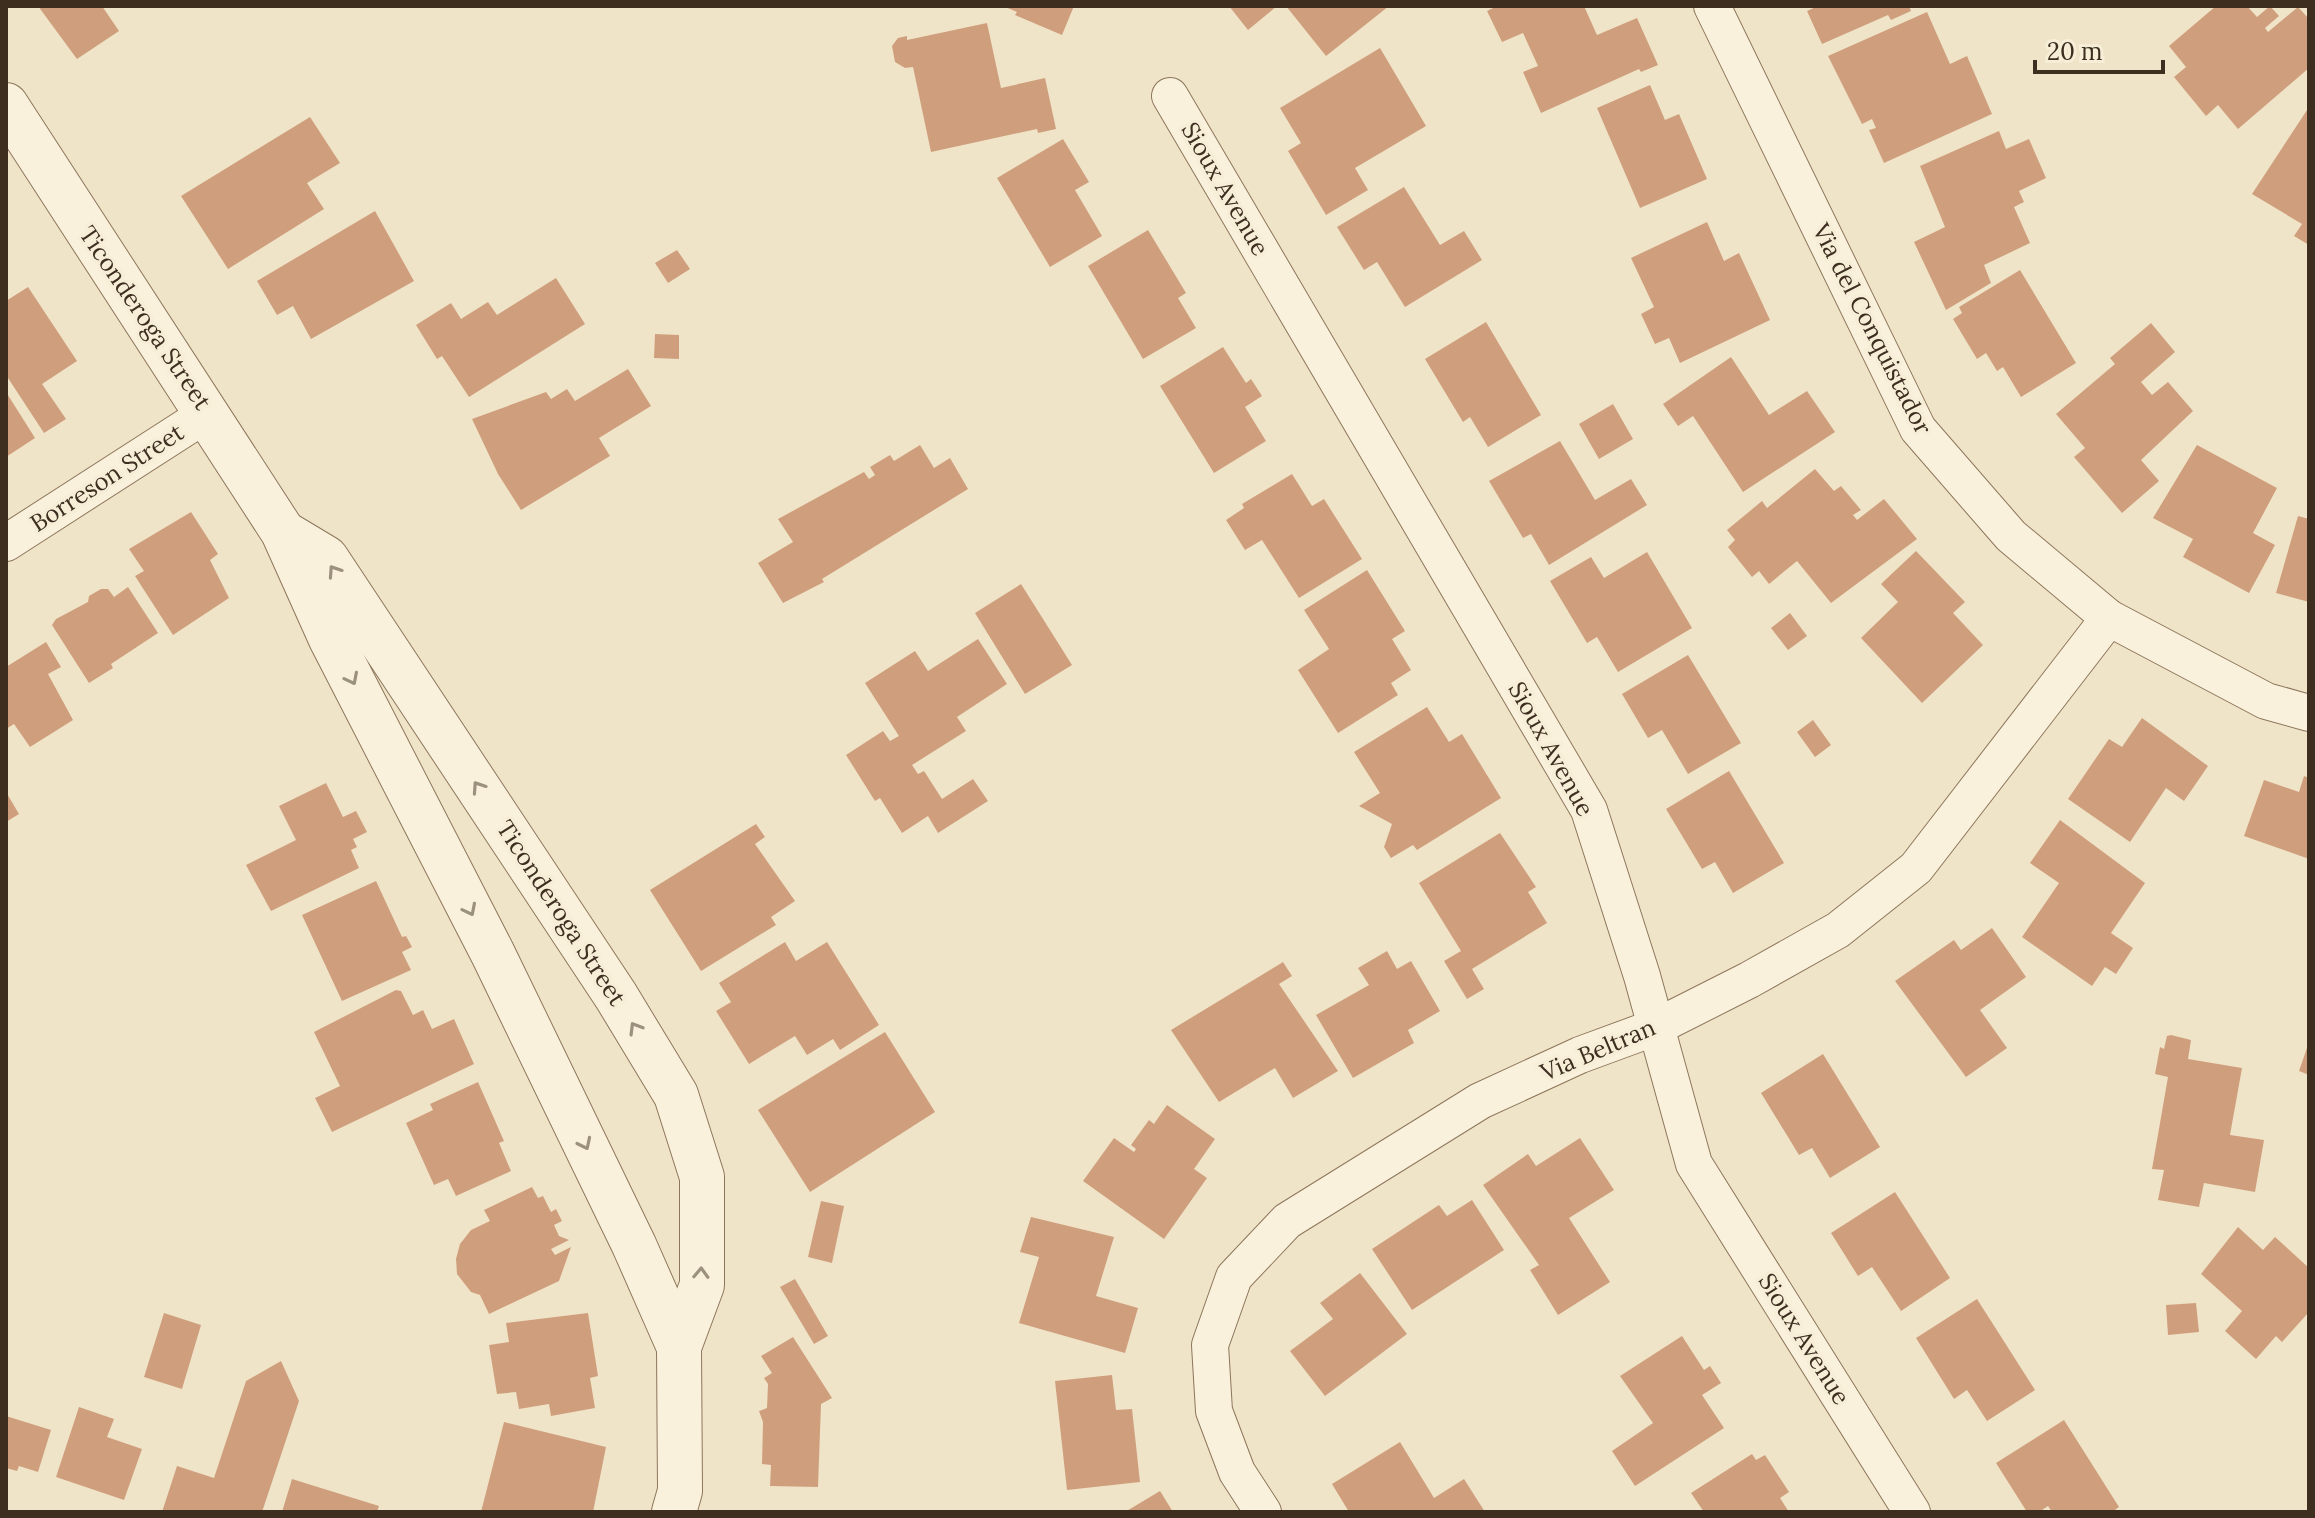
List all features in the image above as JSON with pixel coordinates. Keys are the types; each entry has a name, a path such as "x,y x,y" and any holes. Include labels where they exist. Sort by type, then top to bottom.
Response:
{"street":[{"name":"Via del Conquistador","path":"1712,6 1918,429 2011,536 2109,618 2266,701 2309,713"},
{"name":"Sioux Avenue","path":"1170,96 1589,810 1656,1027 1694,1164 1912,1512"},
{"name":"Ticonderoga Street","path":"6,105 283,532 331,639 493,954 634,1245 679,1347"},
{"name":"Borreson Street","path":"6,543 208,413"},
{"name":"Ticonderoga Street","path":"283,532 326,558 616,996 676,1095 702,1177 702,1285 679,1347 680,1491 674,1512"},
{"name":"Via Beltran","path":"1263,1512 1237,1472 1214,1411 1210,1345 1234,1277 1287,1221 1480,1101 1580,1055 1656,1027 1838,930 1916,868 2109,618"}],"building":[{"path":"38,6 102,6 119,31 77,59"},
{"path":"1003,6 1074,6 1062,35 1015,15 1017,12"},
{"path":"1229,6 1277,6 1248,30"},
{"path":"1286,6 1389,6 1326,56"},
{"path":"1497,6 1584,6 1597,35 1637,18 1658,65 1641,72 1639,69 1541,113 1523,72 1538,66 1523,33 1502,42 1487,11"},
{"path":"1818,6 1909,6 1911,11 1891,20 1888,15 1822,44 1807,11"},
{"path":"2216,6 2247,6 2257,17 2270,6 2279,16 2265,28 2268,32 2298,7 2309,19 2309,68 2238,129 2218,105 2206,116 2174,77 2186,67 2169,46"},
{"path":"1927,12 1950,64 1967,56 1992,114 1884,163 1869,130 1876,128 1872,119 1862,124 1828,56"},
{"path":"987,23 1001,88 1045,78 1056,129 1038,133 1037,129 931,152 913,67 905,68 895,62 892,46 898,38 907,36 907,40"},
{"path":"1380,48 1426,126 1355,168 1368,190 1326,215 1288,151 1301,143 1280,108"},
{"path":"1650,85 1665,120 1679,114 1707,179 1640,208 1597,108"},
{"path":"2309,107 2309,245 2294,236 2302,224 2252,194"},
{"path":"310,117 340,163 307,183 324,209 228,269 181,196"},
{"path":"1999,131 2006,149 2029,139 2046,178 2019,191 2024,202 2014,207 2030,243 1984,265 1991,283 1946,310 1914,242 1945,227 1920,166"},
{"path":"1063,139 1089,182 1075,190 1102,236 1050,267 997,178"},
{"path":"1404,187 1440,245 1464,231 1482,260 1405,307 1377,262 1364,270 1337,227"},
{"path":"375,211 414,281 311,339 293,306 277,315 257,281"},
{"path":"1707,222 1724,261 1739,253 1770,320 1680,363 1669,338 1655,344 1641,314 1654,307 1631,258"},
{"path":"1148,230 1186,293 1178,298 1196,328 1143,359 1088,266"},
{"path":"677,250 690,269 668,283 655,263"},
{"path":"2020,270 2076,363 2021,397 2003,367 1997,371 1986,353 1977,359 1953,319 1962,313 1959,307"},
{"path":"556,278 585,324 469,397 442,356 437,359 416,325 451,303 461,319 488,302 497,315"},
{"path":"28,287 77,361 42,384 66,419 44,433 6,375 6,301"},
{"path":"1486,322 1541,415 1488,447 1470,417 1463,422 1425,359"},
{"path":"2151,323 2175,352 2141,382 2152,395 2168,382 2193,411 2141,460 2159,481 2122,513 2074,457 2085,448 2056,414 2115,364 2110,358"},
{"path":"655,334 679,335 679,359 654,358"},
{"path":"1223,347 1246,383 1251,379 1262,396 1245,407 1266,441 1214,473 1160,386"},
{"path":"1731,357 1769,415 1807,391 1835,432 1743,492 1693,416 1678,426 1663,404"},
{"path":"628,369 651,406 599,438 610,456 521,510 498,474 472,419 546,392 551,399 567,389 575,401"},
{"path":"6,392 35,438 6,457"},
{"path":"1613,404 1633,439 1599,459 1579,424"},
{"path":"1560,441 1595,500 1631,479 1647,505 1549,565 1531,534 1523,538 1489,481"},
{"path":"920,445 934,468 950,458 968,489 822,579 824,582 783,603 758,563 793,542 778,519 864,472 869,479 875,475 870,467 890,455 894,461"},
{"path":"2197,445 2277,488 2253,533 2275,545 2249,593 2183,557 2193,539 2153,518"},
{"path":"1815,469 1834,491 1841,486 1861,510 1853,515 1857,520 1884,499 1917,539 1831,603 1797,561 1769,584 1759,571 1752,577 1728,547 1735,540 1727,530 1762,501 1767,508"},
{"path":"1292,474 1312,506 1324,499 1362,559 1299,598 1262,540 1245,550 1226,520 1244,508 1242,504"},
{"path":"191,512 218,554 210,560 229,598 173,635 135,576 144,571 129,549"},
{"path":"2298,516 2309,519 2309,602 2276,593"},
{"path":"1916,551 1965,602 1953,613 1983,645 1922,703 1861,638 1898,602 1881,584"},
{"path":"1647,552 1692,628 1618,672 1597,637 1587,643 1550,581 1591,557 1604,578"},
{"path":"1367,570 1405,631 1392,639 1411,670 1391,683 1398,695 1338,733 1298,670 1329,649 1304,610"},
{"path":"1021,584 1072,665 1025,694 975,613"},
{"path":"128,587 158,633 111,664 113,668 89,683 52,625 56,619 88,602 89,596 101,589 108,589 114,597"},
{"path":"1790,613 1807,636 1788,650 1771,628"},
{"path":"978,639 1007,684 957,717 966,731 912,765 918,774 924,771 942,799 973,779 988,801 938,833 928,816 902,833 880,798 875,801 846,755 883,731 890,741 899,736 865,683 915,651 928,671"},
{"path":"46,642 61,667 48,674 73,720 30,747 14,724 6,729 6,667"},
{"path":"1688,655 1741,743 1688,774 1662,730 1648,738 1622,694"},
{"path":"1427,707 1449,742 1462,734 1501,798 1417,850 1413,845 1391,858 1384,847 1392,824 1359,806 1380,793 1354,752"},
{"path":"2142,718 2208,766 2184,801 2166,788 2130,842 2068,799 2109,739 2122,747"},
{"path":"1813,720 1831,745 1815,757 1797,732"},
{"path":"1729,771 1784,863 1733,893 1715,862 1702,869 1666,809"},
{"path":"2304,776 2309,778 2309,859 2244,836 2264,780 2299,792"},
{"path":"326,783 343,817 356,811 367,832 353,839 357,847 351,850 359,868 271,911 246,865 296,840 279,806"},
{"path":"6,792 19,814 6,822"},
{"path":"2060,820 2145,883 2111,933 2133,948 2116,974 2105,967 2092,986 2022,937 2059,883 2030,863"},
{"path":"756,824 765,837 755,844 795,901 771,917 776,925 701,971 650,890"},
{"path":"1500,833 1536,887 1528,892 1547,923 1472,969 1484,989 1467,999 1444,961 1461,951 1419,883"},
{"path":"376,881 402,937 406,936 412,947 402,952 411,970 342,1001 302,915"},
{"path":"1992,928 2026,977 1980,1010 2007,1048 1966,1077 1895,981 1954,940 1961,950"},
{"path":"785,942 796,961 827,942 879,1025 840,1050 833,1039 807,1055 795,1036 749,1064 716,1011 731,1002 719,983"},
{"path":"1387,951 1397,969 1411,961 1440,1011 1408,1030 1414,1043 1353,1078 1316,1015 1369,985 1358,968"},
{"path":"1283,962 1292,976 1279,984 1338,1071 1293,1098 1275,1068 1219,1102 1171,1030"},
{"path":"396,990 401,991 413,1015 423,1010 432,1029 454,1019 474,1064 332,1132 315,1098 340,1086 314,1032"},
{"path":"885,1032 935,1112 810,1192 758,1110"},
{"path":"2167,1036 2191,1040 2188,1059 2242,1068 2230,1135 2264,1140 2255,1192 2204,1183 2199,1207 2158,1200 2164,1170 2152,1169 2168,1077 2155,1074 2160,1047 2164,1049"},
{"path":"2309,1042 2309,1075 2299,1071"},
{"path":"1823,1054 1880,1147 1830,1178 1812,1148 1799,1155 1761,1093"},
{"path":"478,1082 504,1141 499,1143 511,1171 456,1196 448,1179 434,1185 406,1123 433,1110 430,1104"},
{"path":"1167,1105 1215,1139 1194,1169 1207,1178 1164,1239 1083,1181 1114,1138 1134,1152 1136,1149 1131,1145 1149,1120 1154,1124"},
{"path":"1580,1138 1614,1190 1569,1218 1610,1282 1558,1315 1530,1270 1539,1265 1483,1185 1528,1154 1536,1166"},
{"path":"532,1187 538,1198 543,1196 551,1212 556,1209 562,1221 554,1225 559,1236 569,1240 551,1249 555,1255 571,1247 559,1281 489,1314 480,1295 471,1292 457,1274 456,1259 460,1244 471,1230 490,1221 484,1210"},
{"path":"1895,1192 1950,1278 1901,1311 1872,1267 1858,1276 1831,1233"},
{"path":"1472,1200 1504,1250 1412,1310 1372,1249 1439,1205 1447,1216"},
{"path":"821,1201 844,1206 832,1263 808,1257"},
{"path":"1031,1217 1114,1237 1096,1296 1138,1308 1125,1353 1019,1323 1039,1257 1020,1252"},
{"path":"2238,1227 2263,1250 2275,1237 2309,1268 2309,1312 2282,1342 2276,1336 2256,1359 2225,1331 2242,1311 2201,1274"},
{"path":"1360,1273 1407,1334 1325,1396 1290,1351 1333,1319 1320,1303"},
{"path":"795,1279 828,1336 814,1344 780,1287"},
{"path":"1977,1299 2035,1390 1987,1421 1967,1390 1954,1399 1916,1338"},
{"path":"2196,1303 2199,1332 2168,1335 2166,1305"},
{"path":"164,1313 201,1325 182,1389 144,1377"},
{"path":"588,1313 598,1376 590,1378 595,1408 551,1416 549,1404 519,1409 516,1392 497,1394 489,1345 509,1342 506,1323"},
{"path":"1682,1336 1704,1370 1710,1366 1721,1383 1702,1395 1724,1428 1635,1486 1612,1451 1653,1423 1620,1376"},
{"path":"793,1337 832,1398 821,1404 818,1487 770,1486 771,1465 762,1464 763,1422 759,1411 767,1408 768,1384 764,1378 772,1373 761,1356"},
{"path":"281,1361 299,1401 262,1512 162,1512 177,1466 214,1478 246,1381"},
{"path":"1112,1375 1116,1410 1132,1409 1140,1482 1067,1490 1055,1381"},
{"path":"79,1407 114,1419 107,1437 142,1449 124,1500 56,1477"},
{"path":"6,1416 51,1430 38,1472 19,1466 17,1471 6,1468"},
{"path":"2064,1420 2119,1507 2112,1512 2052,1512 2048,1506 2039,1512 2027,1512 1996,1463"},
{"path":"504,1422 606,1447 593,1512 481,1512"},
{"path":"1400,1442 1434,1498 1464,1479 1485,1512 1349,1512 1332,1484"},
{"path":"1752,1454 1756,1460 1765,1455 1789,1492 1780,1498 1789,1512 1704,1512 1691,1493"},
{"path":"292,1479 379,1506 377,1512 282,1512"},
{"path":"1160,1491 1173,1512 1125,1512"}]}
